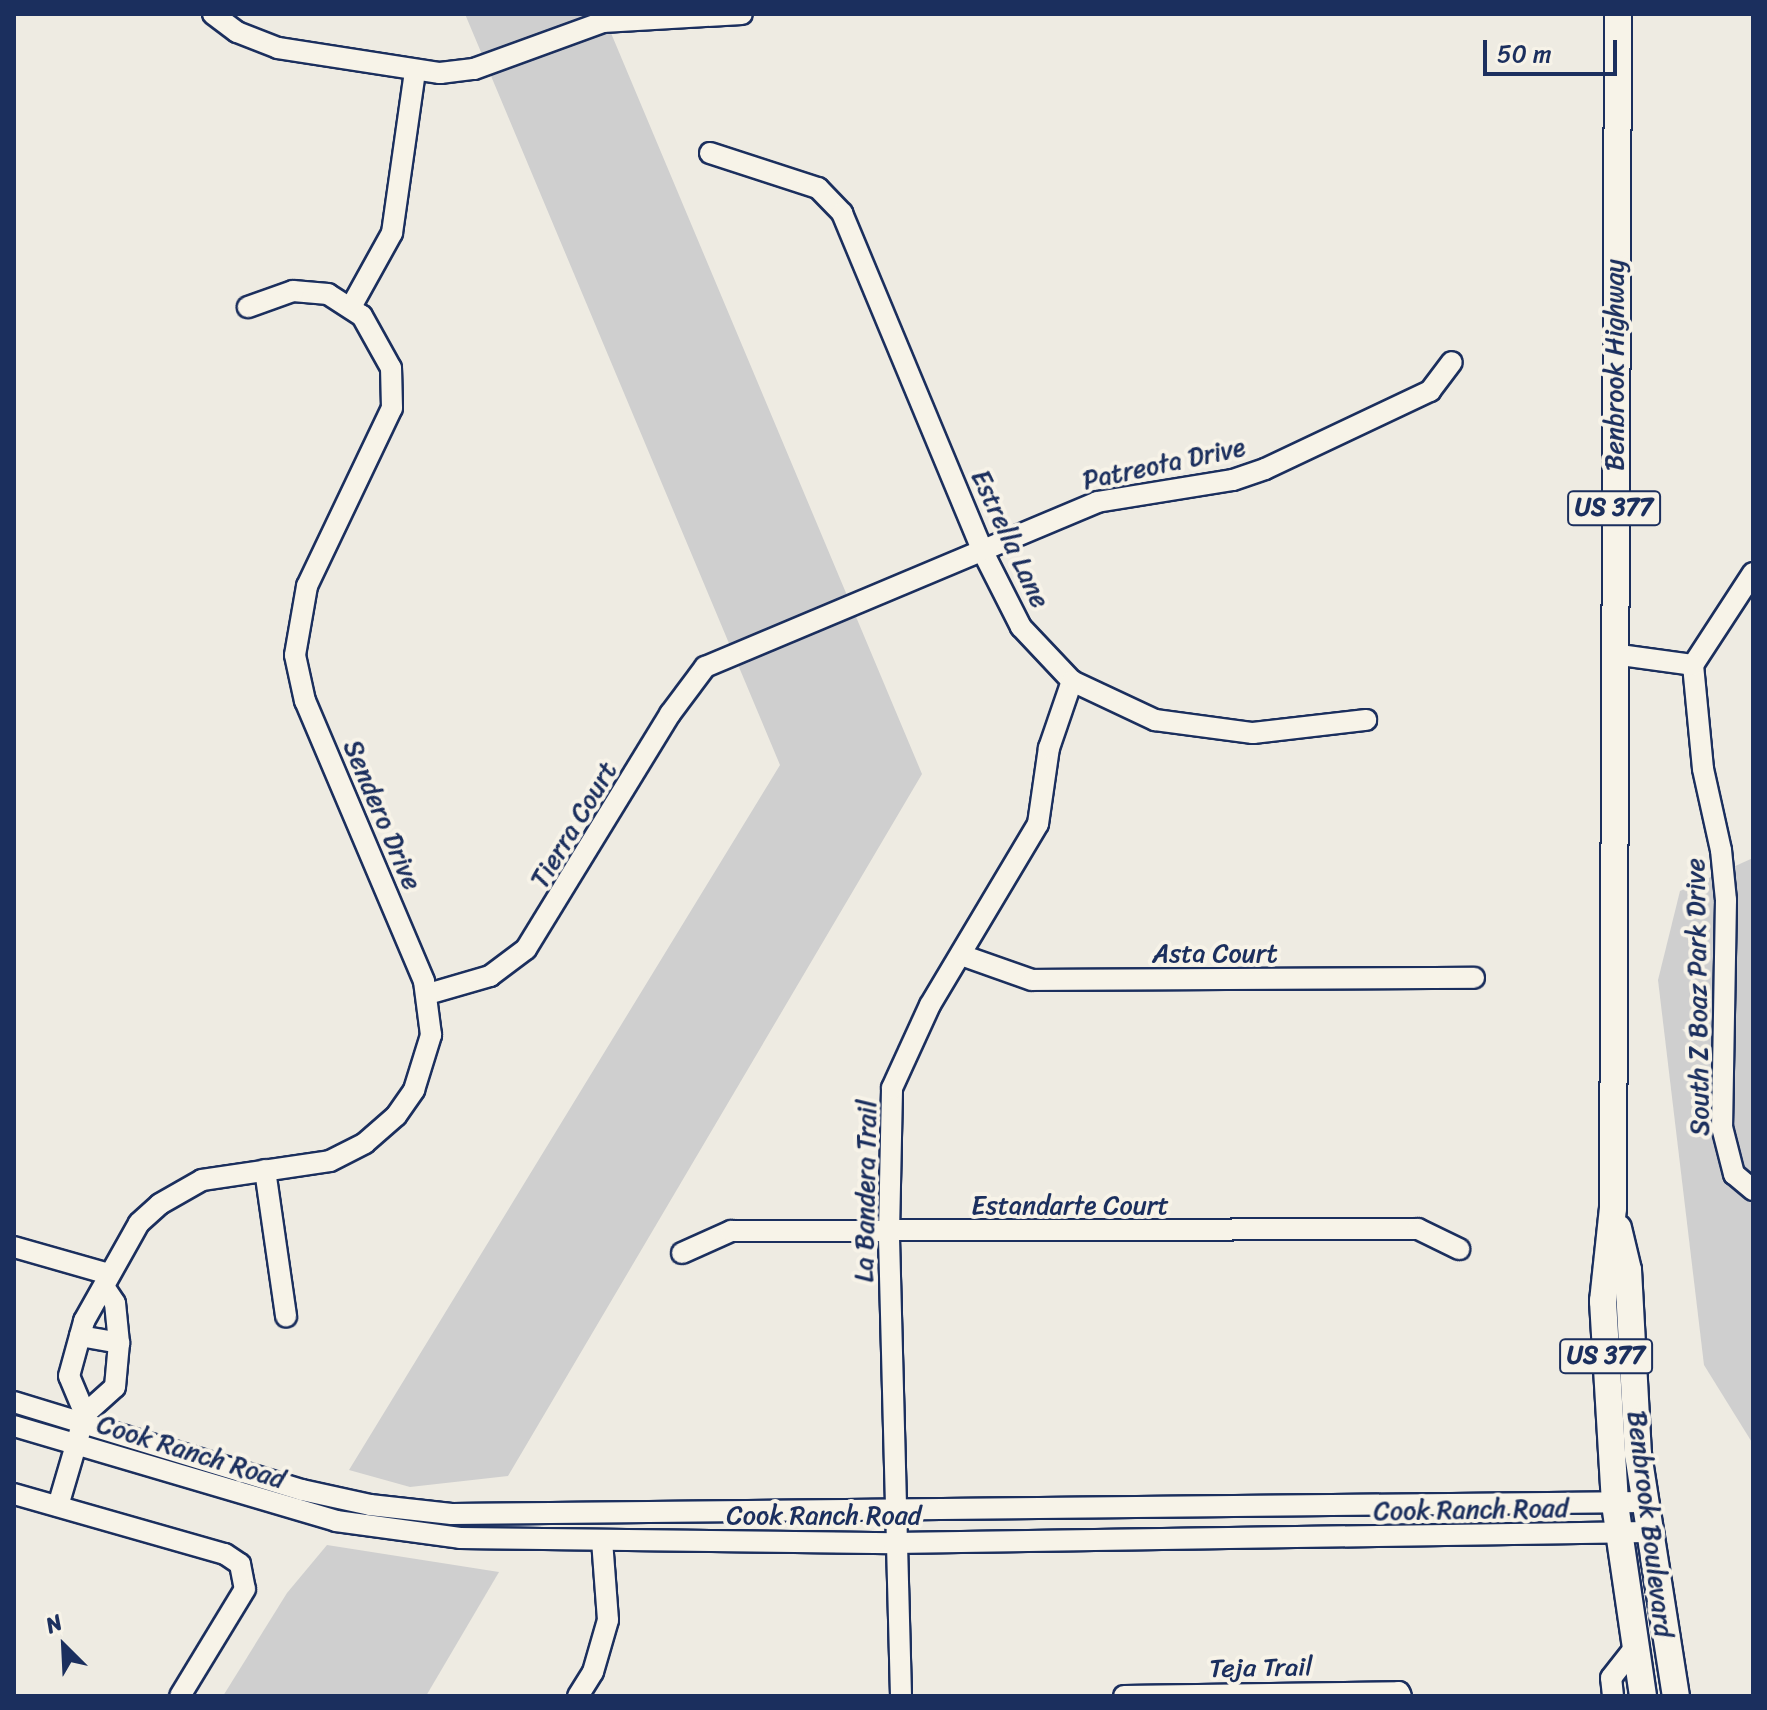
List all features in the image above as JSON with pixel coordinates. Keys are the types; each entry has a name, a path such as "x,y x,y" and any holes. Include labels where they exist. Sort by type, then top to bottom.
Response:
{"main road":[{"name":"Benbrook Highway","path":"1612,1003 1618,14"},
{"name":"Benbrook Boulevard","path":"1612,1003 1613,1208 1603,1301 1618,1534 1643,1696"},
{"name":"Benbrook Boulevard","path":"1613,1208 1628,1270 1648,1532 1676,1696"}],"street":[{"path":"213,14 237,32 278,48 415,71 474,69 570,31 637,16 742,14"},
{"path":"351,307 377,266 396,215 415,71"},
{"name":"Estrella Lane","path":"710,153 818,188 842,213 983,552 1021,627 1072,681 1155,720 1183,724 1253,733 1366,720"},
{"name":"Sendero Drive","path":"84,1418 69,1376 92,1298 107,1281 130,1234 167,1199 214,1176 330,1161 365,1143 396,1116 425,1063 432,1022 428,994 305,701 295,655 307,586 392,408 387,356 373,329 351,307 306,289 248,307"},
{"name":"Patreota Drive","path":"740,652 1114,497 1216,483 1265,469 1430,391 1452,362"},
{"path":"1613,654 1693,665 1753,573"},
{"name":"Tierra Court","path":"428,994 490,976 526,949 670,714 705,667 740,652"},
{"name":"South Z Boaz Park Drive","path":"1693,665 1703,769 1721,850 1726,900 1722,1127 1734,1174 1753,1190"},
{"name":"La Bandera Trail","path":"901,1696 894,1543 889,1233 892,1088 930,1005 1038,824 1049,748 1072,681"},
{"name":"Asta Court","path":"961,955 1032,980 1474,978"},
{"path":"265,1170 286,1316"},
{"name":"Estandarte Court","path":"682,1253 731,1231 889,1233 1418,1229 1459,1249"},
{"path":"14,1247 107,1281 115,1303 119,1343 115,1387 84,1418 58,1506"},
{"path":"80,1336 119,1343"},
{"name":"Cook Ranch Road","path":"14,1402 84,1418 302,1490 425,1512 534,1516 894,1508 1645,1502"},
{"name":"Cook Ranch Road","path":"14,1426 358,1526 460,1538 894,1543 1648,1532"},
{"path":"14,1494 225,1554 240,1564 245,1589 180,1696"},
{"path":"578,1696 593,1672 608,1620 602,1540"},
{"path":"1613,1696 1611,1678 1634,1649"},
{"name":"Teja Trail","path":"1124,1696 1400,1694"}],"shaded area":[{"path":"465,14 603,14 922,774 508,1476 410,1487 349,1470 780,765"},
{"path":"1753,858 1753,1444 1704,1365 1658,980 1680,891"},
{"path":"327,1545 499,1572 426,1696 223,1696 287,1593"}]}
